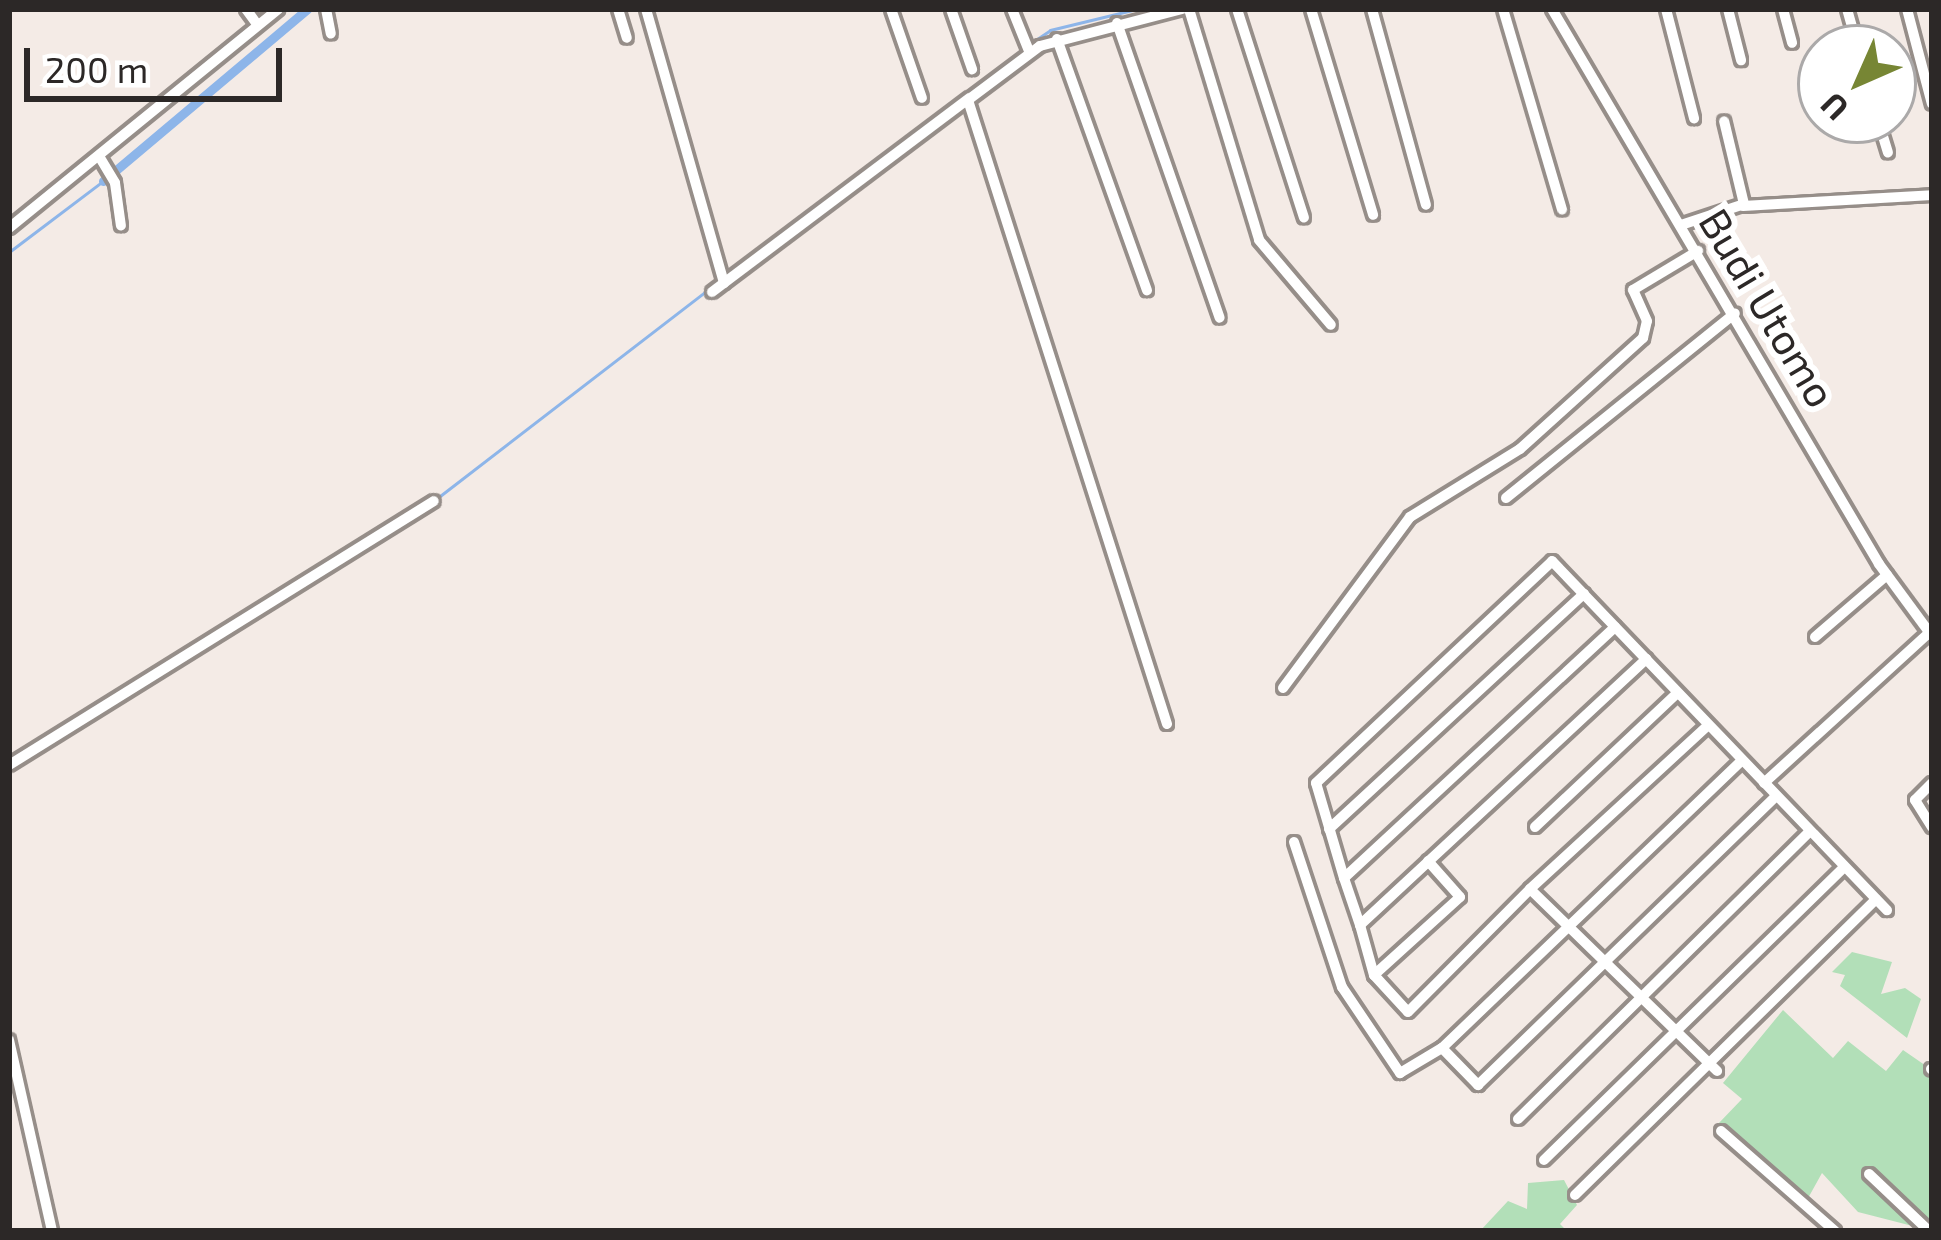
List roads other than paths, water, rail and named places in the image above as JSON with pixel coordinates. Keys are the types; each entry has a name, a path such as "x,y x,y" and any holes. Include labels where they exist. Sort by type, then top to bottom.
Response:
{"street":[{"path":"246,9 257,25"},
{"path":"9,228 278,9"},
{"path":"326,9 331,34"},
{"path":"618,9 627,38"},
{"path":"646,9 722,279"},
{"path":"891,9 922,98"},
{"path":"951,9 972,69"},
{"path":"1012,9 1029,50"},
{"path":"712,292 722,279 1029,50 1117,22 1186,9 1258,240 1330,325"},
{"path":"1237,9 1304,218"},
{"path":"1311,9 1373,214"},
{"path":"1372,9 1426,205"},
{"path":"1503,9 1562,210"},
{"name":"Budi Utomo","path":"1552,9 1887,574 1930,635"},
{"path":"1666,9 1694,118"},
{"path":"1728,9 1741,61"},
{"path":"1783,9 1792,44"},
{"path":"1907,9 1932,104"},
{"path":"1117,22 1220,318"},
{"path":"1057,39 1147,290"},
{"path":"969,98 1167,724"},
{"path":"1724,121 1743,206"},
{"path":"1885,144 1888,153"},
{"path":"99,156 116,183 121,226"},
{"path":"1682,225 1743,206 1932,195"},
{"path":"1283,688 1410,517 1520,449 1643,338 1647,321 1633,290 1698,251"},
{"path":"1506,498 1735,313"},
{"path":"9,765 434,501"},
{"path":"1707,725 1530,889 1408,1012 1374,975 1316,783 1552,561 1887,910"},
{"path":"1815,637 1887,574"},
{"path":"1329,829 1584,594"},
{"path":"1344,878 1615,627"},
{"path":"1764,784 1930,635"},
{"path":"1360,925 1646,659"},
{"path":"1535,827 1677,693"},
{"path":"1294,842 1332,965 1389,1066 1400,1073 1442,1048 1741,760"},
{"path":"1932,782 1915,800 1932,827"},
{"path":"1442,1048 1478,1085 1602,959 1776,796"},
{"path":"1518,1119 1639,993 1809,832"},
{"path":"1374,975 1460,897 1428,861"},
{"path":"1544,1160 1672,1026 1844,867"},
{"path":"1530,889 1712,1066"},
{"path":"1575,1195 1712,1066 1876,899"},
{"path":"9,1040 52,1231"},
{"path":"1721,1131 1835,1231"},
{"path":"1869,1174 1929,1231"}],"waterway":[{"path":"103,181 307,9"},
{"path":"1031,43 1050,30 1137,9"},
{"path":"759,250 1024,49"},
{"path":"9,252 103,181"},
{"path":"436,499 709,289"}]}
